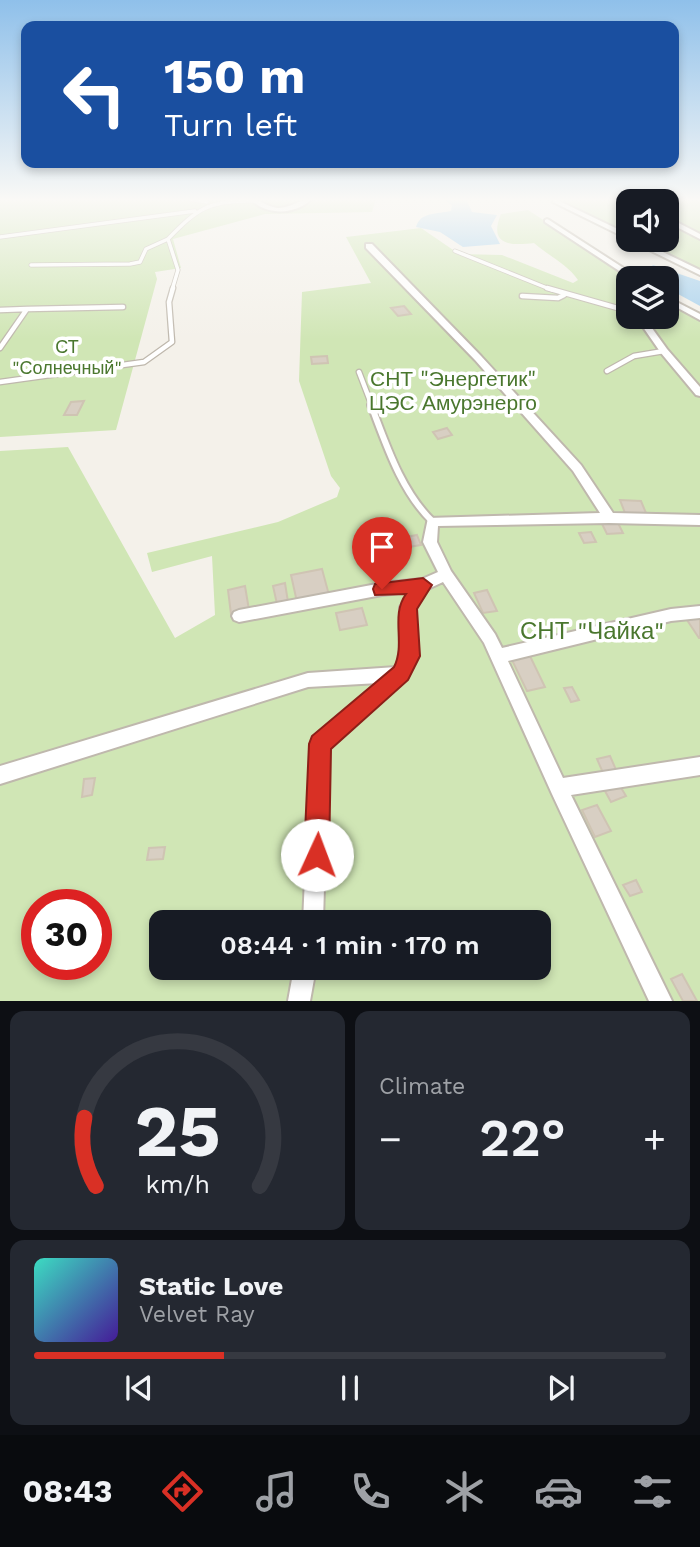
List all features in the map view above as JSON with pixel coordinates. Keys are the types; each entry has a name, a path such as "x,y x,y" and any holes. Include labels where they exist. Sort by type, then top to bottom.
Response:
{"street":[{"path":"369,246 478,358 577,468 609,518"},
{"path":"585,246 616,266"},
{"path":"657,252 700,273"},
{"path":"679,309 700,317"},
{"path":"648,329 700,393"},
{"path":"661,1001 558,788 498,656 446,575 430,541 432,522 609,518 698,523"},
{"path":"239,616 382,589 423,585 446,575"},
{"path":"313,910 320,744 401,674 410,656 407,607 423,585"},
{"path":"498,656 671,615 700,612"},
{"path":"0,775 308,680 401,674"},
{"path":"558,788 700,766"},
{"path":"299,1001 303,980"}],"lane":[{"path":"31,265 130,264 140,262 146,249 153,246"},
{"path":"0,382 144,362 172,342 169,302 178,270 170,246"},
{"path":"455,251 564,295 616,308"},
{"path":"522,296 558,298 564,295"},
{"path":"0,310 123,307"},
{"path":"0,348 27,310"},
{"path":"607,371 622,360 642,353 664,351"},
{"path":"359,373 401,473 423,516 432,522"}],"green space":[{"name":"СТ \"Солнечный\"","path":"0,246 175,246 181,268 155,272 157,279 116,430 0,437"},
{"path":"351,246 447,246 459,254 502,255 573,283 578,280 538,246 583,246 616,268 616,329 679,329 679,309 700,320 700,1001 0,1001 0,451 68,447 175,638 215,615 212,556 152,572 147,553 278,522 337,497 340,488 331,476 299,381 302,292 371,283"},
{"path":"679,246 700,246 700,271 661,252 679,252"}],"water":[{"path":"679,274 700,281 700,306 679,295"}],"building":[{"path":"404,306 411,314 398,316 391,308"},
{"path":"327,356 328,363 312,364 311,357"},
{"path":"84,401 77,415 64,415 71,402"},
{"path":"447,428 452,435 438,439 433,432"},
{"path":"620,500 641,501 646,513 625,513"},
{"path":"618,523 623,533 607,534 602,524"},
{"path":"591,532 596,542 584,543 579,533"},
{"path":"417,535 421,545 409,547 406,537"},
{"path":"322,569 329,595 297,602 291,575"},
{"path":"285,583 288,602 277,604 273,586"},
{"path":"245,586 249,610 231,614 228,590"},
{"path":"487,590 497,611 483,613 474,593"},
{"path":"362,608 367,625 340,630 336,613"},
{"path":"700,618 700,638 699,638 687,620"},
{"path":"529,654 545,687 527,691 511,658"},
{"path":"572,687 579,700 571,702 564,688"},
{"path":"610,756 617,772 604,775 597,759"},
{"path":"95,778 92,795 82,797 84,779"},
{"path":"620,786 626,796 611,802 605,791"},
{"path":"597,805 611,831 595,837 582,810"},
{"path":"165,847 163,859 147,860 149,848"},
{"path":"636,880 642,892 630,896 623,885"},
{"path":"682,974 697,1001 683,1001 671,979"}],"route":[{"path":"317,855 320,744 401,674 410,656 407,607 423,585 382,589"}],"park label":[{"name":"СНТ \"Энергетик\" ЦЭС Амурэнерго","path":"453,390"},
{"name":"СНТ \"Чайка\"","path":"592,631"}]}
